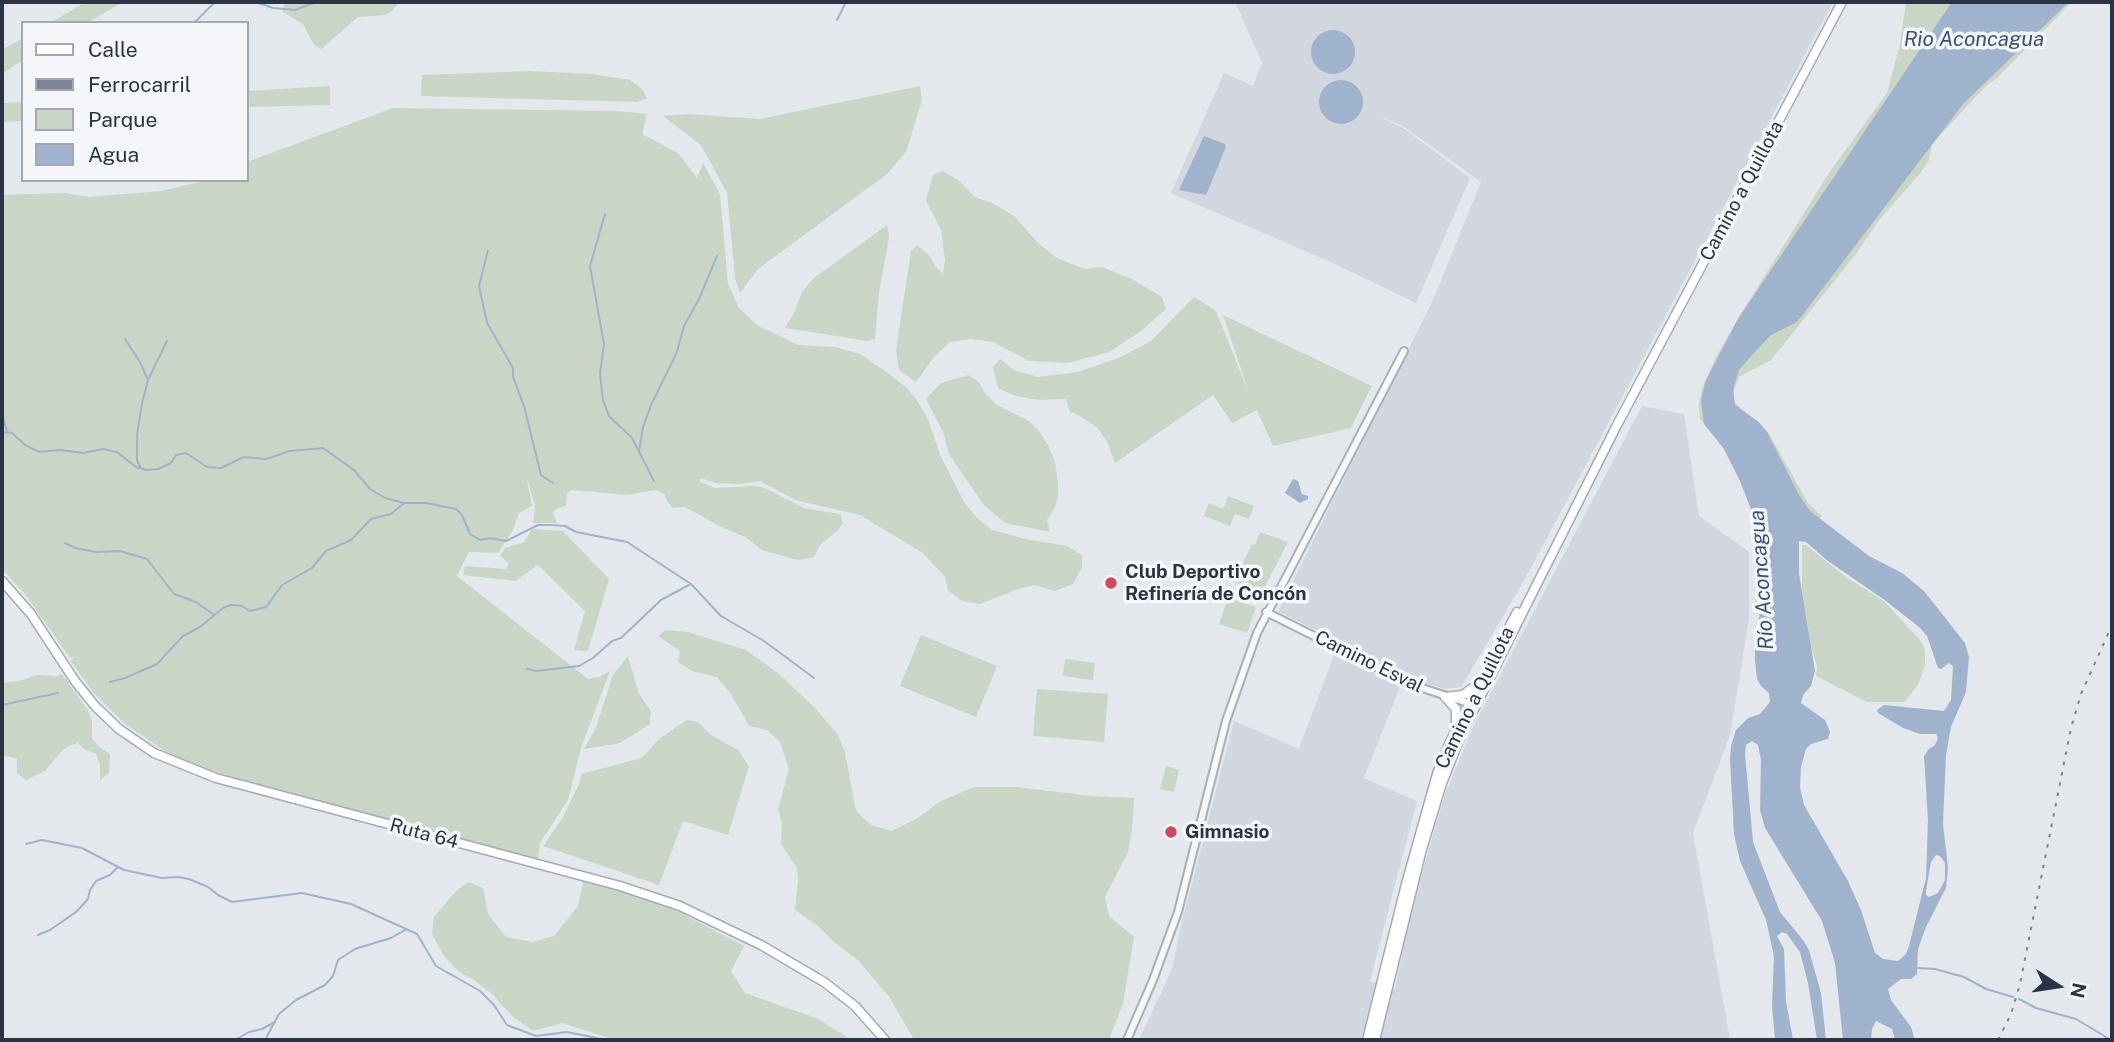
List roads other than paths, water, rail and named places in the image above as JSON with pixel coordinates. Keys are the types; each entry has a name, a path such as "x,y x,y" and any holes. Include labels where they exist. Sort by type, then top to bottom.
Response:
{"main road":[{"name":"Camino a Quillota","path":"1367,1040 1422,825 1450,742 1472,705 1842,2"},
{"name":"Camino a Quillota","path":"1375,1040 1431,818 1452,756 1489,666 1603,454"},
{"name":"Ruta 64","path":"2,581 31,614 94,706 154,753 216,778 620,886 681,906 761,945 824,982 855,1006 885,1040"},
{"path":"1445,697 1459,697 1469,692 1489,666"},
{"path":"1445,697 1458,712 1450,742"}],"street":[{"path":"1127,1040 1178,912 1226,721 1241,673 1266,612 1404,351"},
{"name":"Camino Esval","path":"1266,612 1410,684 1472,705"}],"water":[{"name":"Rio Aconcagua","path":"1952,2 2069,2 1963,104 1801,317 1771,335 1739,370 1733,390 1735,405 1759,422 1767,432 1810,511 1869,556 1902,573 1924,591 1965,643 1969,657 1966,692 1951,727 1946,755 1943,824 1948,868 1946,888 1918,949 1917,974 1911,979 1901,979 1888,989 1891,1000 1911,1027 1915,1040 1895,1040 1892,1029 1876,1021 1871,1040 1843,1040 1835,963 1822,921 1765,828 1760,810 1761,760 1758,745 1752,741 1746,745 1745,754 1753,842 1780,912 1809,950 1821,993 1826,1040 1817,1040 1800,952 1787,934 1782,932 1777,936 1784,949 1786,1001 1793,1040 1775,1040 1772,1006 1774,956 1766,920 1740,861 1734,834 1730,759 1736,730 1748,718 1760,714 1770,702 1769,693 1757,679 1755,660 1761,605 1759,541 1756,522 1740,481 1724,449 1704,424 1701,401 1705,382 1738,319","holes":["1799,541 1806,542 1919,627 1927,636 1938,668 1941,669 1949,663 1953,666 1951,700 1944,711 1884,705 1877,710 1903,728 1920,734 1936,734 1938,738 1924,756 1928,821 1926,878 1909,946 1906,954 1898,961 1883,959 1875,953 1848,881 1804,805 1800,787 1801,767 1806,749 1811,744 1828,739 1830,732 1825,720 1801,703 1803,695 1811,686 1815,671 1799,573","1936,855 1945,863 1945,880 1938,893 1929,897 1926,891 1931,862"]},
{"path":"1333,30 1348,37 1355,52 1348,67 1333,74 1318,67 1311,52 1318,37"},
{"path":"1341,80 1356,87 1363,102 1356,117 1341,124 1326,117 1319,102 1326,87"},
{"path":"1204,136 1225,144 1226,147 1206,195 1179,190"},
{"path":"1293,479 1298,481 1302,494 1308,496 1308,499 1300,503 1285,493"}],"waterway":[{"path":"196,21 215,2"},
{"path":"256,2 273,8 295,10 316,2"},
{"path":"837,20 846,2"},
{"path":"605,214 590,266 604,344 600,374 603,400 609,416 632,438 654,481"},
{"path":"488,250 479,286 487,323 513,368 513,377 524,406 541,475 553,483"},
{"path":"639,452 643,427 651,405 677,352 684,326 717,256"},
{"path":"125,339 147,378"},
{"path":"140,467 137,460 137,435 142,403 148,380 167,341"},
{"path":"2,415 7,431"},
{"path":"2,432 12,433 25,445 39,452 60,450 83,453 103,449 117,452 136,467 146,470 158,469 171,463 176,455 186,453 207,467 221,468 244,457 266,459 290,451 323,448 354,470 370,489 385,498 456,509 462,515 470,534 480,540 490,538 506,541 538,525 550,525 565,526 576,532 627,542 691,584 721,616 764,641 814,678"},
{"path":"110,682 157,664 183,636 200,627 223,608 231,605 242,606 250,611 266,607 282,585 312,568 326,551 351,540 371,519 391,514 404,503"},
{"path":"65,543 75,548 96,552 120,551 147,559 174,594 196,602 213,614"},
{"path":"527,669 536,671 579,666 612,641 621,638 661,600 689,585"},
{"path":"2,705 58,693"},
{"path":"26,844 42,840 82,848 124,870 162,878 189,879 232,902 302,893 351,904 417,934 436,966 480,991 494,1005 507,1025 536,1036 567,1032 607,1040"},
{"path":"38,935 76,912 88,899 96,881 110,875 117,868"},
{"path":"265,1040 279,1014 296,1000 325,985 333,976 338,960 355,949 391,938 405,930"},
{"path":"1918,968 1935,969 1964,977 1986,989 2013,997"},
{"path":"2019,999 2036,1008 2076,1019 2111,1040"},
{"path":"235,1040 275,1022"}],"railway":[{"path":"1998,1040 2011,1014 2020,984 2071,728 2081,694 2112,625"}],"place":[{"name":"Club Deportivo Refinería de Concón","path":"1111,583"},
{"name":"Gimnasio","path":"1171,832"}],"water label":[{"name":"Río Aconcagua","path":"1762,580"}]}
